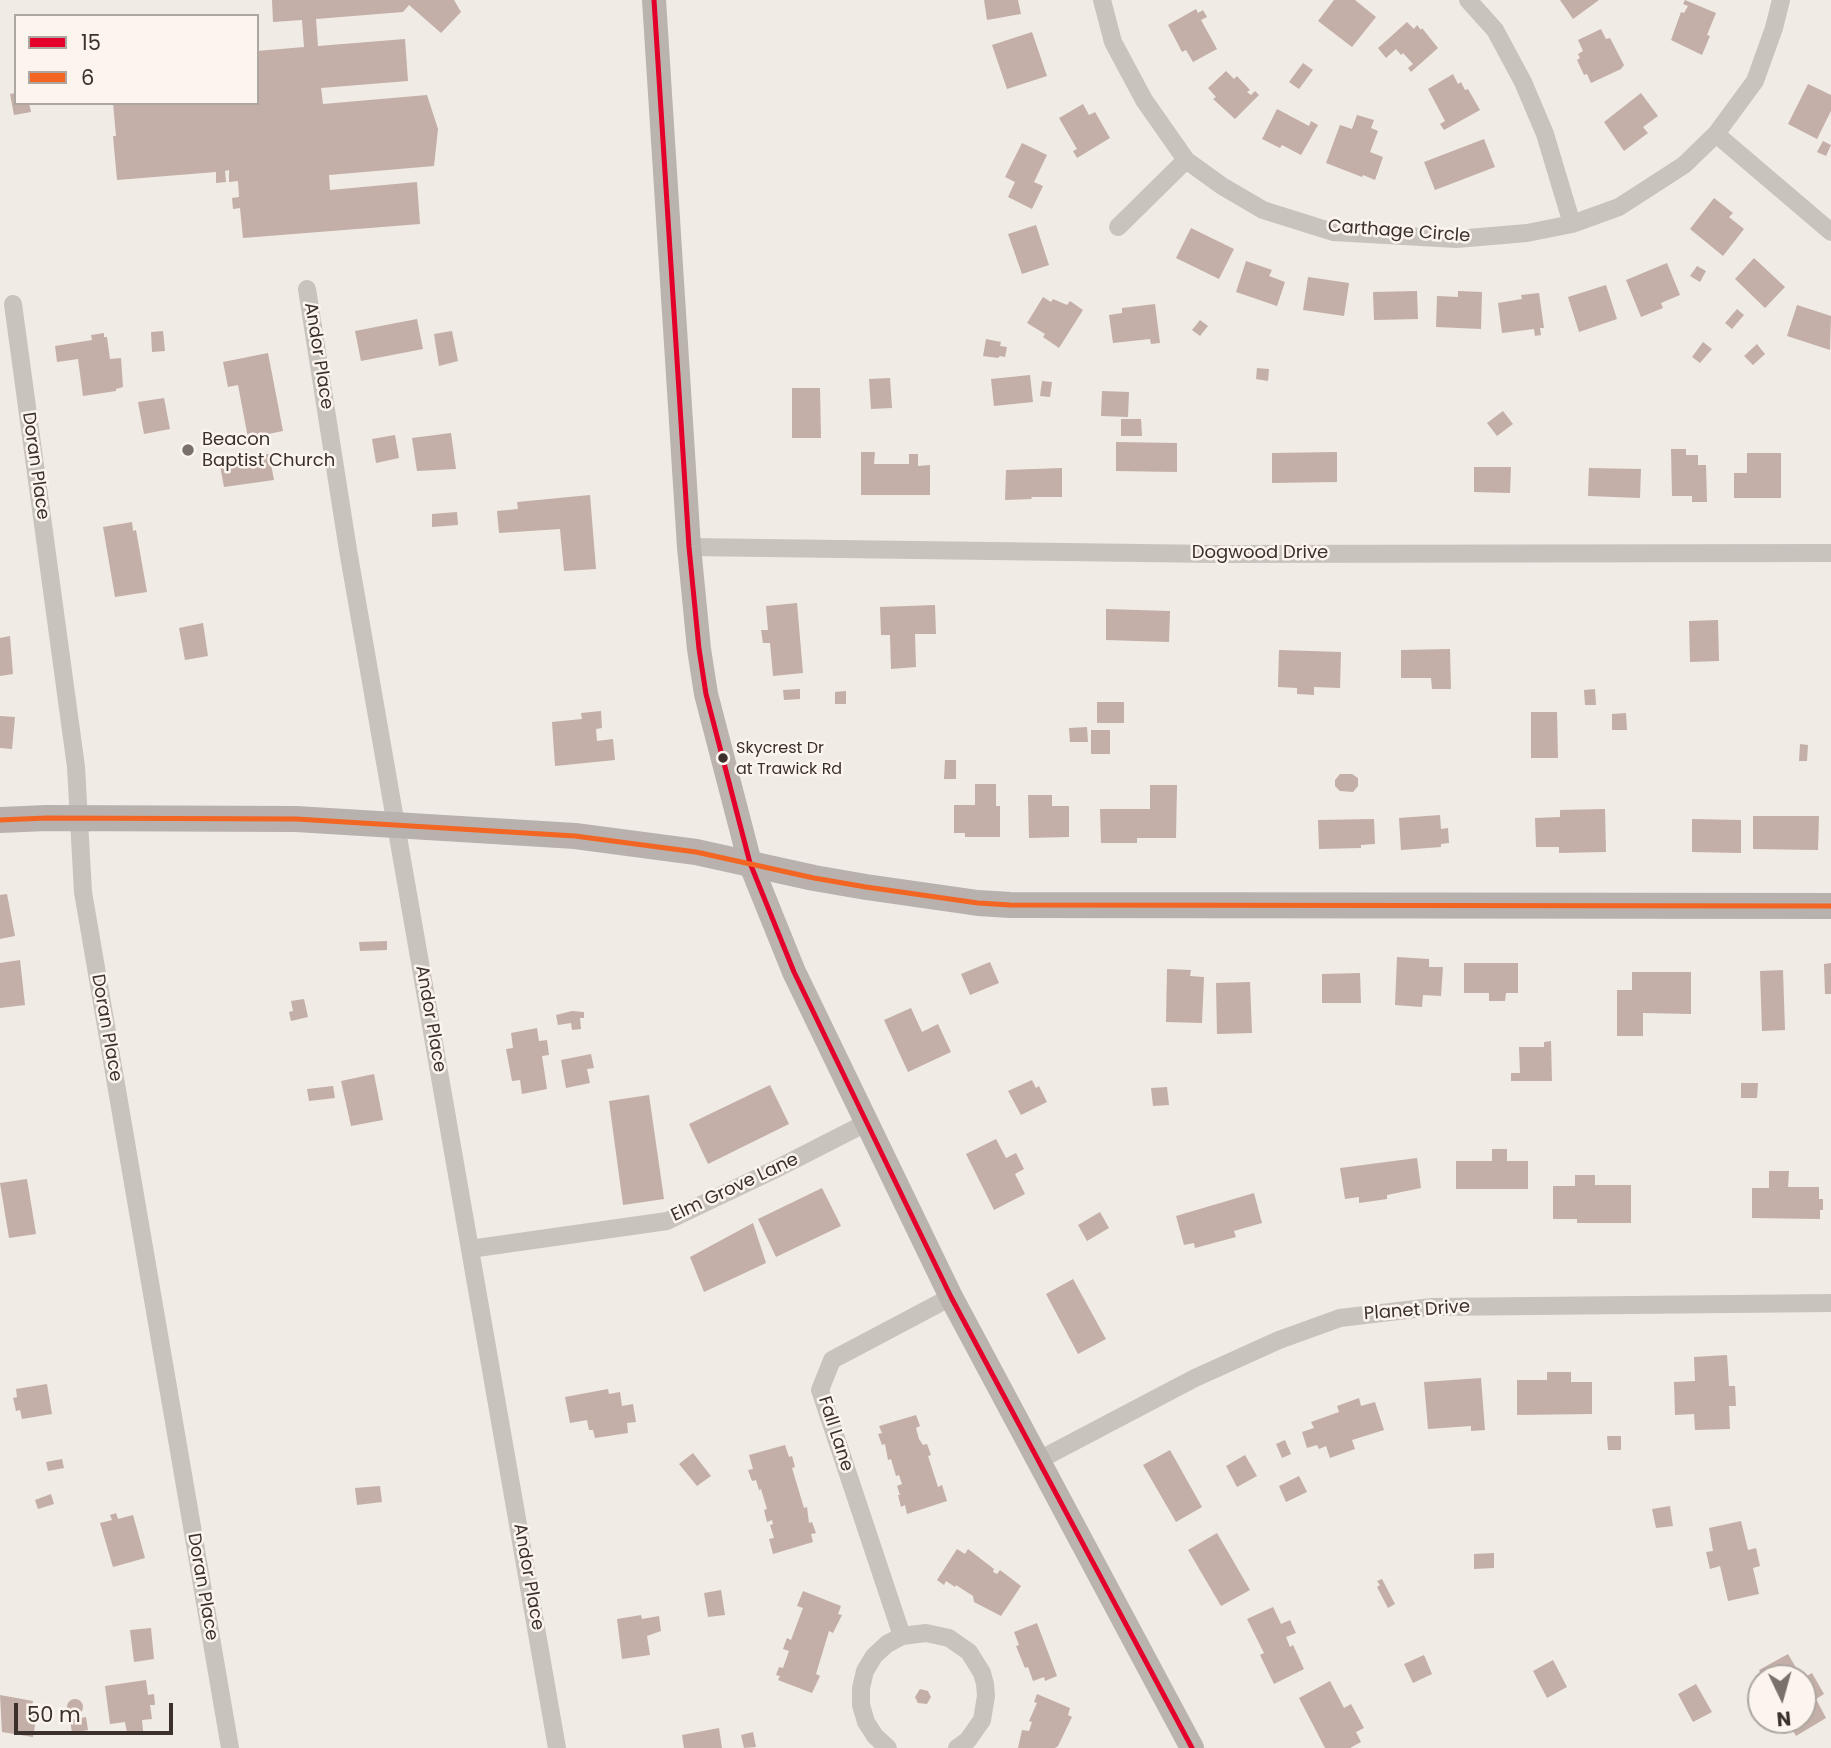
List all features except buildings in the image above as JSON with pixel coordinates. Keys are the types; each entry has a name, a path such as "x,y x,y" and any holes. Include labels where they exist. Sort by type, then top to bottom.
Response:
{"main road":[{"path":"0,820 296,819 575,836 696,852 866,887 1010,905 1831,906"}],"street":[{"path":"654,0 690,547 706,694 750,863 794,972 951,1297 1192,1748"},
{"name":"Carthage Circle","path":"1102,0 1113,42 1144,100 1186,160 1222,186 1263,210 1333,232 1456,239 1527,233 1572,224 1619,207 1684,165 1716,134 1755,81 1781,0"},
{"path":"1468,0 1495,30 1523,82 1545,134 1572,224"},
{"path":"1716,134 1831,232"},
{"path":"1118,227 1186,160"},
{"name":"Andor Place","path":"307,289 348,550 557,1748"},
{"name":"Doran Place","path":"13,304 76,767 83,892 230,1748"},
{"name":"Dogwood Drive","path":"690,547 1216,554 1831,553"},
{"name":"Elm Grove Lane","path":"470,1250 667,1220 868,1122"},
{"name":"Fall Lane","path":"902,1636 820,1390 832,1360 951,1297"},
{"name":"Planet Drive","path":"1037,1461 1195,1378 1279,1340 1340,1318 1432,1307 1831,1303"},
{"path":"888,1748 875,1736 866,1722 861,1705 865,1671 874,1656 887,1644 902,1636 926,1633 949,1638 969,1652 982,1672 986,1696 982,1720 968,1740 957,1748"}],"transit line":[{"name":"15","path":"654,0 689,547 699,649 706,694 750,863 794,972 951,1297 1192,1748"},
{"name":"6","path":"0,820 296,819 575,836 696,852 866,887 1010,905 1831,906"}],"place":[{"name":"Beacon Baptist Church","path":"188,450"},
{"name":"Skycrest Dr at Trawick Rd","path":"723,758"}]}
